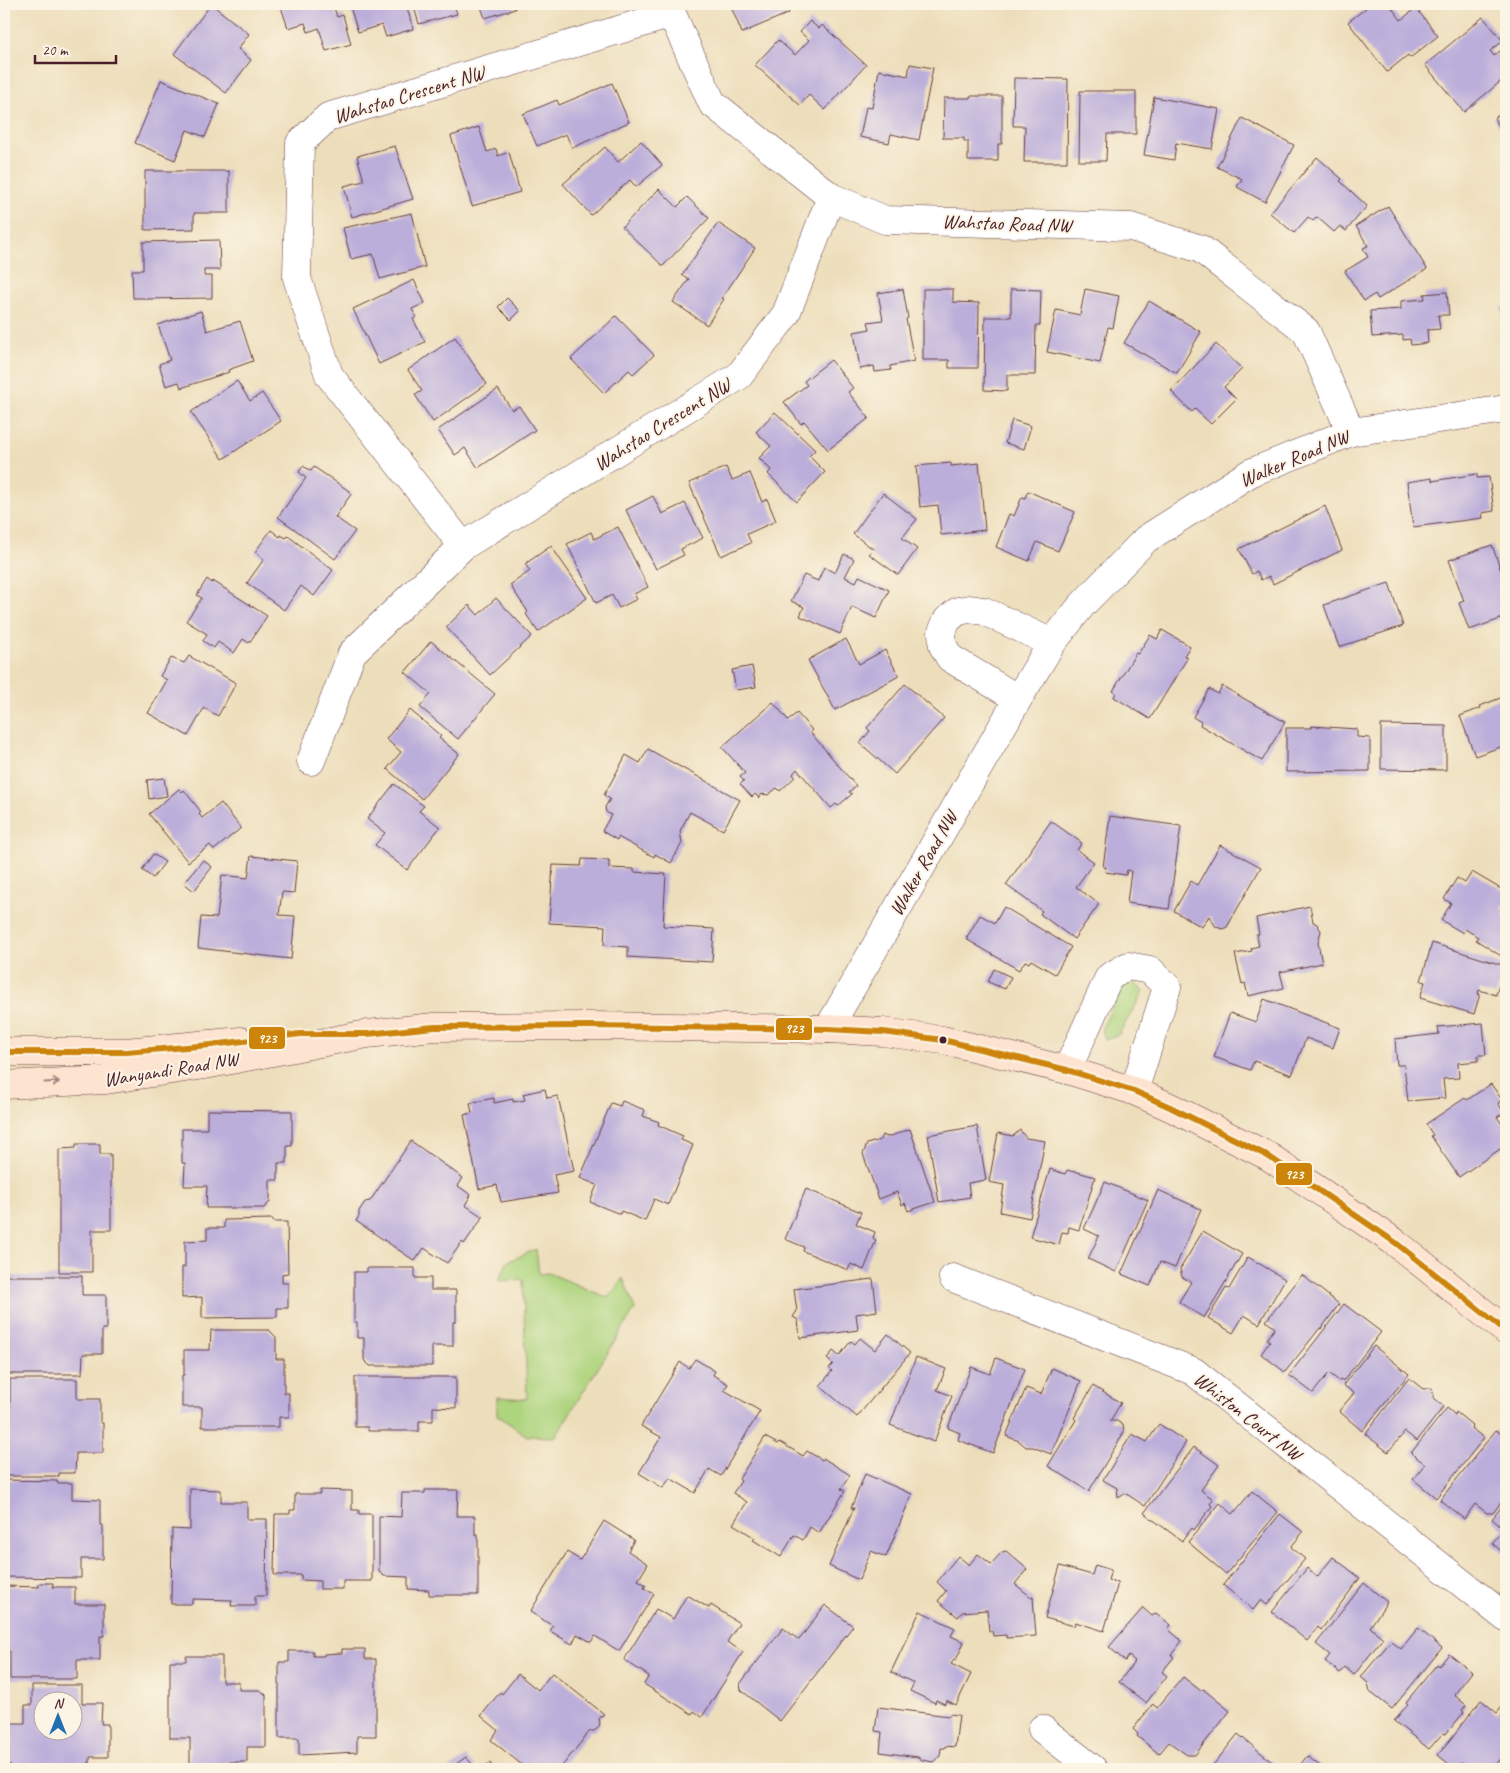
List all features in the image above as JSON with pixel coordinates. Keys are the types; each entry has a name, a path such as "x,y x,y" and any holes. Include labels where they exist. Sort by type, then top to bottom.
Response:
{"street":[{"name":"Wahstao Road NW","path":"671,9 712,103 830,197 885,220 1131,227 1201,249 1306,331 1351,432"},
{"name":"Wahstao Crescent NW","path":"463,546 329,375 297,278 300,143 328,117 671,9"},
{"name":"Wahstao Crescent NW","path":"311,761 352,653 463,546 739,376 786,314 830,197"},
{"name":"Walker Road NW","path":"828,1028 1052,643 1082,606 1146,538 1250,472 1351,432 1506,409"},
{"path":"1018,699 950,658 943,646 942,632 947,620 958,611 970,609 984,611 1052,643"},
{"path":"1067,1070 1109,977 1128,966 1150,970 1167,987 1134,1091"},
{"name":"Wanyandi Road NW","path":"4,1085 106,1080 205,1065 367,1034 434,1027 828,1028 884,1032 943,1040 1067,1070 1134,1091 1268,1156 1396,1242 1506,1331"},
{"name":"Wanyandi Road NW","path":"4,1052 126,1052 212,1045 300,1034 367,1034"},
{"name":"Whiston Court NW","path":"953,1278 1193,1371 1506,1618"},
{"path":"1042,1729 1093,1769"}],"green space":[{"path":"1132,982 1144,991 1119,1034 1105,1040 1102,1028 1121,989"},
{"path":"536,1249 539,1274 549,1273 608,1298 623,1278 635,1309 555,1437 527,1436 497,1415 497,1397 527,1399 523,1279 499,1281 507,1262"}],"building":[{"path":"211,4 249,34 238,49 251,60 226,93 174,54"},
{"path":"280,4 333,4 337,17 343,15 351,44 326,51 319,28 308,32 305,23 288,28"},
{"path":"349,4 406,4 413,29 386,37 382,25 358,32"},
{"path":"413,4 454,4 457,14 419,24"},
{"path":"480,4 514,4 515,9 485,18"},
{"path":"730,4 785,4 789,13 742,33"},
{"path":"1371,4 1389,4 1401,20 1416,8 1438,36 1410,58 1408,55 1387,72 1348,22"},
{"path":"1483,17 1503,41 1490,51 1494,56 1501,50 1506,57 1506,77 1464,112 1425,65"},
{"path":"810,21 819,29 822,25 866,65 825,110 809,95 800,105 755,65 778,40 795,55 809,40 800,32"},
{"path":"910,64 933,68 919,140 891,134 889,143 860,137 866,107 872,108 879,70 908,76"},
{"path":"1014,78 1068,79 1067,162 1024,162 1025,126 1013,126"},
{"path":"161,80 219,104 205,137 187,130 175,160 135,143"},
{"path":"612,83 629,122 572,148 566,134 537,146 523,114 557,100 559,105"},
{"path":"1080,91 1136,91 1136,134 1107,134 1106,161 1079,161"},
{"path":"970,96 1002,96 1002,144 998,144 998,161 968,161 968,141 964,141 964,138 943,138 944,98 970,98"},
{"path":"1154,97 1219,109 1212,149 1176,143 1174,160 1144,155"},
{"path":"1506,111 1506,138 1494,118"},
{"path":"1242,118 1294,145 1265,202 1237,187 1242,179 1217,167"},
{"path":"479,127 487,152 496,149 498,156 509,152 520,192 472,206 451,136"},
{"path":"641,141 662,165 636,187 630,180 591,215 563,184 605,147 618,162"},
{"path":"395,146 413,199 352,217 344,186 364,181 357,156"},
{"path":"1317,157 1342,179 1340,181 1367,206 1346,231 1340,226 1334,232 1317,217 1313,221 1308,217 1294,233 1270,213"},
{"path":"145,171 229,171 229,213 194,213 194,229 145,230"},
{"path":"659,189 677,207 687,197 709,218 663,266 622,227"},
{"path":"1388,206 1427,269 1378,299 1375,294 1364,301 1345,271 1368,257 1363,248 1368,246 1356,226"},
{"path":"412,213 425,267 380,279 373,254 351,259 343,228"},
{"path":"718,223 755,248 722,298 724,299 707,325 673,302 689,279 682,275"},
{"path":"219,240 220,270 204,270 204,276 212,276 212,298 133,298 132,270 143,270 143,242"},
{"path":"414,280 425,303 412,309 416,317 413,319 425,342 379,364 353,309"},
{"path":"903,289 908,318 906,319 914,361 890,366 891,370 875,372 874,366 860,369 854,332 870,329 868,322 883,320 878,293"},
{"path":"923,289 953,289 953,302 979,303 978,368 949,368 949,360 923,360"},
{"path":"1011,289 1041,290 1040,325 1036,325 1035,375 1007,375 1007,391 984,390 985,317 1011,317"},
{"path":"1085,289 1119,296 1113,328 1108,327 1100,363 1047,352 1056,310 1080,315"},
{"path":"1447,292 1449,315 1438,315 1440,329 1427,330 1428,343 1411,345 1410,339 1403,340 1403,335 1372,337 1370,311 1401,309 1401,301 1425,299 1424,294"},
{"path":"507,298 520,311 511,320 498,307"},
{"path":"1149,301 1201,332 1177,373 1124,343"},
{"path":"1501,307 1506,307 1506,335 1505,335"},
{"path":"201,311 207,331 240,321 253,361 228,370 229,372 181,388 179,382 166,386 159,364 170,360 158,325"},
{"path":"616,316 654,355 633,374 629,370 604,393 571,359"},
{"path":"455,337 487,384 433,422 415,395 422,391 408,370"},
{"path":"1216,344 1242,369 1224,387 1236,399 1211,424 1195,409 1192,412 1171,391"},
{"path":"831,360 853,388 848,392 869,418 828,450 804,421 801,424 784,402 807,385 804,381"},
{"path":"237,381 250,401 262,393 281,421 223,459 191,412"},
{"path":"498,389 512,410 519,406 535,430 478,468 465,448 455,455 438,430"},
{"path":"775,412 815,450 809,456 825,472 797,502 768,474 771,470 759,458 771,446 756,432"},
{"path":"1012,420 1031,426 1024,449 1005,443"},
{"path":"951,463 951,466 979,463 985,530 941,535 938,505 920,507 916,466"},
{"path":"303,466 311,471 314,467 352,493 335,517 355,531 335,559 278,517 306,478 299,472"},
{"path":"726,467 732,480 750,473 762,502 767,499 776,521 747,534 751,543 721,556 689,483"},
{"path":"1477,474 1477,478 1489,477 1494,511 1482,513 1483,518 1413,527 1407,482 1432,478 1432,481"},
{"path":"1028,491 1075,512 1058,551 1037,542 1029,561 996,547 1009,514 1014,516 1022,497 1025,498"},
{"path":"883,493 917,519 902,538 917,549 898,575 869,554 873,549 853,534"},
{"path":"653,496 662,514 685,503 703,538 681,549 684,555 656,569 626,510"},
{"path":"1325,506 1342,550 1273,584 1269,576 1261,580 1257,571 1252,574 1239,549"},
{"path":"618,527 648,587 634,594 637,599 619,608 612,595 596,603 567,544 591,532 594,539"},
{"path":"271,530 280,537 281,535 286,538 288,536 333,570 314,596 301,586 284,610 247,583 264,559 255,552"},
{"path":"1492,545 1506,585 1506,617 1469,630 1459,603 1464,601 1449,560"},
{"path":"551,546 587,598 538,632 526,614 528,612 510,585 530,571 525,564"},
{"path":"844,554 854,559 845,577 856,582 859,576 889,590 876,618 852,607 840,634 800,616 804,607 791,601 804,575 818,581 824,567 835,573"},
{"path":"207,579 267,616 249,643 243,639 234,653 218,642 214,648 203,641 207,634 186,621 202,598 197,595"},
{"path":"1389,583 1403,626 1339,647 1324,605"},
{"path":"496,598 532,636 490,675 446,627 469,605 478,615"},
{"path":"1162,630 1190,646 1184,656 1188,657 1150,719 1114,697 1116,693 1113,691 1136,653 1138,654 1150,635 1157,639"},
{"path":"846,639 859,664 885,650 899,676 835,710 808,660"},
{"path":"431,641 495,694 458,739 420,707 431,694 405,672"},
{"path":"189,656 236,683 218,716 204,708 188,736 148,713 167,680 160,676 171,658 184,663"},
{"path":"752,666 756,687 736,690 732,670"},
{"path":"905,684 944,718 895,774 860,743 870,731 867,728"},
{"path":"1222,686 1285,722 1262,761 1200,725 1201,722 1193,717 1209,689 1218,694"},
{"path":"1503,697 1506,700 1506,745 1475,756 1460,716"},
{"path":"773,702 788,720 797,713 812,730 810,732 856,786 849,792 852,794 838,806 836,804 831,808 797,769 793,774 795,777 780,791 777,788 768,795 762,794 759,798 755,794 752,797 740,784 744,781 740,777 745,773 722,747"},
{"path":"410,710 459,754 422,799 387,769 401,752 386,739"},
{"path":"1381,725 1446,726 1446,770 1381,769"},
{"path":"1311,726 1357,729 1357,737 1370,738 1370,771 1286,772 1286,728 1311,728"},
{"path":"648,749 740,800 723,830 690,812 680,831 682,843 671,863 655,854 654,857 618,837 617,840 602,831 611,815 606,812 605,807 610,799 604,795 626,755 640,763"},
{"path":"164,778 167,796 149,799 147,780"},
{"path":"394,784 424,806 419,811 440,827 407,870 375,845 385,833 367,819"},
{"path":"179,789 182,792 184,790 201,812 199,814 202,818 221,803 241,828 214,850 210,845 188,862 149,814"},
{"path":"1110,816 1181,826 1169,909 1127,903 1131,871 1127,870 1126,875 1105,872 1106,867 1103,867"},
{"path":"1051,821 1082,843 1077,850 1094,862 1076,887 1099,904 1074,939 1040,914 1042,911 1006,885"},
{"path":"1220,845 1261,867 1227,927 1223,929 1216,927 1209,916 1202,927 1174,911 1191,881 1197,885"},
{"path":"153,854 165,862 153,878 142,870"},
{"path":"251,856 297,861 294,893 282,892 279,915 295,916 291,959 198,948 201,917 217,918 222,875 248,878"},
{"path":"582,859 609,860 609,868 634,869 634,872 666,874 663,926 714,929 712,962 628,957 628,947 604,945 605,926 549,923 553,865 581,866"},
{"path":"203,860 212,867 194,891 184,883"},
{"path":"1472,872 1506,892 1506,903 1502,909 1505,911 1503,915 1506,917 1506,959 1476,940 1478,937 1465,929 1463,933 1441,920 1451,903 1444,899 1457,878 1465,883"},
{"path":"1310,906 1313,922 1317,924 1321,931 1318,943 1322,963 1280,972 1284,988 1248,996 1245,983 1242,984 1235,954 1252,951 1251,948 1259,946 1256,934 1259,934 1256,918"},
{"path":"1004,907 1071,947 1055,974 1031,960 1029,963 1025,961 1019,970 966,939 980,915 995,923"},
{"path":"1432,943 1505,966 1496,995 1479,990 1478,994 1480,994 1474,1014 1420,998 1425,982 1421,981"},
{"path":"994,969 1011,977 1005,989 988,982"},
{"path":"1264,999 1340,1028 1333,1048 1306,1038 1292,1075 1254,1061 1250,1070 1214,1057 1230,1013 1256,1022"},
{"path":"1483,1023 1486,1055 1478,1055 1478,1061 1458,1063 1459,1078 1443,1079 1445,1098 1408,1101 1404,1065 1397,1065 1395,1039 1439,1034 1438,1027"},
{"path":"1491,1084 1502,1100 1498,1103 1504,1113 1497,1117 1502,1124 1506,1121 1506,1145 1459,1177 1431,1136 1433,1135 1426,1124 1465,1098 1467,1100"},
{"path":"545,1089 547,1098 558,1096 574,1171 554,1175 558,1193 501,1202 497,1185 479,1189 464,1115 472,1113 470,1103 494,1098 494,1103 513,1099 513,1102 525,1100 523,1094"},
{"path":"622,1101 645,1110 643,1116 659,1122 658,1125 683,1136 681,1140 693,1145 668,1205 654,1199 645,1221 621,1211 620,1214 590,1202 597,1185 580,1178 611,1103 620,1106"},
{"path":"207,1110 292,1111 292,1146 287,1146 287,1163 278,1163 278,1180 270,1180 270,1202 264,1208 206,1208 207,1186 184,1186 185,1163 182,1163 182,1129 207,1129"},
{"path":"977,1126 986,1180 968,1183 970,1197 939,1202 928,1135"},
{"path":"910,1129 935,1202 908,1211 905,1203 902,1205 897,1192 879,1199 863,1154 867,1144 880,1140 882,1135 888,1137"},
{"path":"1020,1130 1026,1138 1045,1141 1030,1218 1000,1212 1004,1185 989,1182 998,1133 1013,1136"},
{"path":"411,1141 463,1178 458,1186 471,1195 465,1205 483,1217 464,1244 462,1242 447,1263 424,1248 415,1261 356,1221 359,1211 365,1202 370,1201"},
{"path":"76,1144 100,1144 100,1154 111,1154 111,1230 92,1230 92,1272 59,1272 59,1149 76,1148"},
{"path":"1050,1169 1065,1174 1067,1170 1095,1177 1079,1230 1069,1227 1068,1233 1062,1232 1059,1245 1030,1237"},
{"path":"1105,1182 1148,1200 1116,1272 1088,1259 1099,1236 1084,1229"},
{"path":"806,1189 861,1212 856,1224 875,1232 873,1238 876,1240 864,1270 851,1264 848,1270 803,1251 804,1247 785,1239"},
{"path":"1158,1190 1201,1209 1175,1268 1160,1262 1150,1286 1121,1274"},
{"path":"273,1219 273,1222 287,1222 288,1273 282,1274 282,1283 288,1283 288,1308 277,1308 277,1317 202,1318 202,1297 182,1298 182,1267 185,1267 185,1241 207,1240 207,1228 224,1228 224,1220"},
{"path":"1203,1231 1242,1254 1204,1318 1179,1302 1191,1282 1182,1277 1180,1269"},
{"path":"1248,1257 1285,1279 1259,1324 1244,1315 1233,1333 1208,1318 1226,1288 1229,1289"},
{"path":"367,1268 415,1268 415,1278 431,1278 431,1290 456,1290 456,1322 453,1322 453,1346 432,1346 432,1366 370,1366 364,1360 364,1338 357,1338 357,1322 354,1322 354,1272 367,1272"},
{"path":"1302,1275 1339,1304 1285,1372 1261,1354 1270,1341 1267,1339 1275,1328 1266,1321"},
{"path":"4,1276 82,1276 82,1295 106,1295 106,1329 102,1329 102,1354 83,1354 82,1374 4,1374"},
{"path":"873,1279 877,1311 856,1314 858,1330 800,1338 798,1320 793,1317 797,1311 794,1289"},
{"path":"1344,1304 1381,1332 1344,1380 1339,1381 1329,1373 1313,1393 1289,1375"},
{"path":"211,1330 269,1330 276,1337 276,1359 284,1359 284,1393 289,1393 289,1417 279,1417 279,1427 202,1427 202,1407 182,1407 184,1350 210,1350"},
{"path":"888,1334 910,1353 857,1417 820,1386 832,1371 829,1368 833,1364 827,1359 833,1351 839,1356 851,1341 855,1344 860,1338 875,1350"},
{"path":"1374,1346 1409,1374 1362,1431 1339,1411 1354,1393 1343,1385"},
{"path":"916,1357 946,1369 937,1390 952,1396 934,1442 890,1425"},
{"path":"996,1358 1025,1369 993,1453 958,1440 960,1433 948,1428 971,1367 990,1374"},
{"path":"695,1359 715,1371 713,1375 728,1384 724,1390 760,1411 721,1476 709,1469 695,1493 670,1478 663,1488 639,1473 661,1437 641,1426 680,1362 689,1368"},
{"path":"1052,1368 1081,1381 1051,1454 1033,1447 1026,1447 1019,1441 1006,1436 1026,1388 1041,1394"},
{"path":"355,1377 456,1377 456,1408 433,1407 433,1421 419,1421 419,1431 368,1431 368,1427 355,1427"},
{"path":"1409,1378 1423,1389 1432,1388 1434,1398 1444,1406 1417,1441 1405,1432 1388,1452 1365,1434"},
{"path":"10,1379 77,1379 77,1399 100,1399 100,1423 103,1423 103,1453 76,1453 75,1473 59,1473 59,1476 4,1476 4,1407 10,1407"},
{"path":"1093,1386 1121,1403 1110,1421 1117,1421 1123,1425 1124,1432 1089,1491 1048,1466 1076,1420 1074,1418"},
{"path":"1447,1408 1455,1415 1456,1412 1472,1425 1471,1428 1484,1438 1436,1498 1413,1479 1425,1464 1411,1453"},
{"path":"1159,1424 1186,1442 1145,1506 1125,1493 1118,1497 1117,1488 1103,1480 1132,1434 1147,1442"},
{"path":"1496,1430 1506,1438 1506,1496 1493,1513 1487,1513 1475,1504 1464,1519 1440,1500"},
{"path":"765,1437 778,1444 780,1442 803,1456 807,1451 822,1460 823,1458 850,1475 841,1489 845,1491 819,1533 810,1527 803,1540 794,1535 781,1557 753,1540 755,1538 733,1524 747,1502 733,1493 741,1481 739,1479"},
{"path":"1194,1447 1219,1465 1201,1490 1213,1499 1210,1504 1212,1506 1194,1530 1192,1528 1182,1541 1144,1513"},
{"path":"865,1474 912,1494 886,1557 871,1551 859,1580 829,1566 854,1508 851,1508"},
{"path":"4,1480 72,1483 72,1499 100,1500 100,1525 103,1525 103,1559 81,1559 81,1578 4,1577"},
{"path":"190,1489 221,1490 221,1502 247,1502 247,1519 267,1519 266,1596 255,1596 255,1606 231,1606 232,1600 192,1599 192,1604 171,1604 172,1529 190,1530"},
{"path":"320,1490 352,1491 352,1510 359,1510 359,1514 372,1514 372,1581 343,1581 343,1589 320,1589 320,1581 301,1580 301,1575 274,1575 275,1514 290,1514 290,1510 295,1510 295,1494 320,1494"},
{"path":"425,1490 458,1490 457,1516 475,1516 475,1534 478,1534 478,1595 429,1595 429,1590 408,1589 408,1577 384,1576 379,1572 379,1516 401,1517 402,1493 425,1493"},
{"path":"1252,1491 1278,1512 1226,1574 1188,1542 1220,1503 1233,1514"},
{"path":"1506,1501 1506,1555 1492,1543 1504,1529 1492,1519"},
{"path":"1280,1514 1303,1532 1291,1547 1305,1559 1267,1605 1261,1600 1253,1610 1223,1585"},
{"path":"604,1521 634,1540 628,1551 648,1564 638,1580 646,1585 644,1588 654,1594 619,1651 595,1636 591,1642 577,1634 572,1644 550,1631 553,1626 530,1612 567,1552 580,1560"},
{"path":"1006,1551 1027,1569 1015,1584 1033,1597 1036,1636 1006,1638 1006,1635 993,1636 992,1631 989,1631 987,1610 962,1612 958,1617 938,1601 946,1591 937,1582 958,1556 969,1565 978,1554 991,1564 1002,1552"},
{"path":"1333,1557 1360,1578 1321,1630 1318,1627 1307,1641 1272,1612 1307,1568 1317,1577"},
{"path":"1095,1565 1111,1570 1108,1580 1118,1583 1104,1631 1075,1622 1074,1626 1045,1618 1060,1566 1092,1575"},
{"path":"39,1583 53,1583 53,1587 75,1587 75,1604 104,1604 104,1636 100,1636 100,1660 77,1660 77,1679 10,1679 10,1651 4,1651 4,1586 39,1587"},
{"path":"1364,1583 1387,1602 1370,1627 1383,1638 1354,1675 1345,1667 1340,1673 1325,1661 1330,1655 1316,1644"},
{"path":"687,1595 709,1608 711,1605 739,1623 727,1642 743,1652 702,1717 694,1711 692,1714 644,1684 649,1676 624,1660 656,1609 673,1619"},
{"path":"825,1605 853,1626 780,1721 741,1690 740,1684 783,1628 799,1640"},
{"path":"1143,1608 1152,1616 1156,1613 1171,1625 1168,1629 1182,1641 1171,1655 1174,1657 1162,1672 1167,1676 1146,1703 1119,1682 1135,1661 1129,1656 1125,1661 1109,1647"},
{"path":"920,1611 955,1628 951,1636 964,1642 956,1660 954,1659 951,1664 971,1674 956,1705 946,1700 945,1704 936,1700 935,1703 910,1691 914,1683 891,1672"},
{"path":"1418,1628 1442,1648 1392,1709 1370,1692 1368,1683 1361,1677 1391,1641 1401,1649"},
{"path":"342,1649 365,1649 365,1659 376,1659 376,1736 357,1736 357,1752 299,1755 299,1738 279,1738 279,1662 289,1662 289,1651 313,1651 313,1656 324,1656 324,1654 342,1653"},
{"path":"1449,1654 1472,1672 1454,1695 1466,1705 1462,1710 1464,1712 1446,1734 1443,1733 1429,1749 1394,1721 1408,1704 1406,1702 1437,1664 1439,1666"},
{"path":"186,1656 222,1656 222,1682 239,1682 239,1690 260,1690 266,1695 266,1747 247,1747 247,1762 220,1762 220,1765 190,1765 190,1738 170,1738 170,1661 186,1661"},
{"path":"552,1673 604,1714 599,1719 598,1728 590,1731 562,1766 563,1769 527,1769 491,1740 498,1730 481,1716 500,1692 502,1694 518,1674 538,1690"},
{"path":"1183,1677 1201,1691 1203,1689 1230,1711 1195,1755 1187,1755 1169,1742 1159,1754 1137,1736 1138,1734 1133,1729 1153,1704 1157,1708"},
{"path":"32,1685 82,1685 82,1690 32,1690"},
{"path":"1481,1700 1497,1713 1506,1702 1506,1752 1493,1769 1470,1769 1462,1763 1455,1769 1438,1755"},
{"path":"82,1703 102,1703 101,1724 108,1724 108,1757 90,1757 88,1769 11,1769 11,1765 4,1765 6,1723 25,1723 25,1705 32,1705 32,1740 82,1740"},
{"path":"878,1707 949,1716 950,1714 959,1715 955,1747 945,1746 945,1748 941,1748 940,1756 933,1762 922,1760 918,1757 880,1752 882,1732 875,1731"},
{"path":"1238,1734 1277,1766 1275,1769 1210,1769"},
{"path":"1307,1756 1324,1769 1297,1769"},
{"path":"466,1757 476,1769 449,1769"},
{"path":"490,1763 494,1769 481,1769"}],"transit line":[{"name":"923","path":"4,1052 126,1052 211,1045 300,1034 367,1034 434,1027 589,1026 828,1029 883,1032 943,1040 1067,1070 1134,1091 1268,1156 1396,1243 1506,1331"}]}
